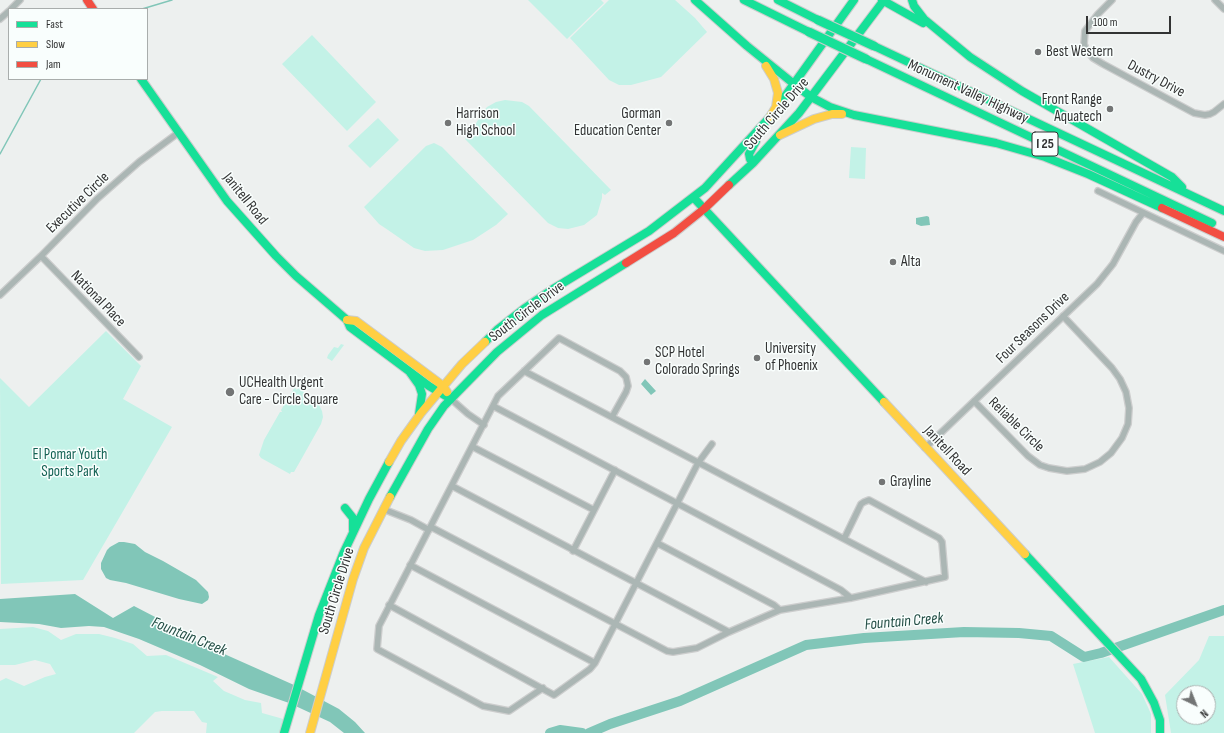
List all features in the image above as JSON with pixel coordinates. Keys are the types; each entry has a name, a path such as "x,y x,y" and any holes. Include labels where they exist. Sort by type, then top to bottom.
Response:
{"main road":[{"path":"695,0 747,46 794,84 811,97 835,110 996,144 1045,157 1088,174 1224,237"},
{"name":"Monument Valley Highway","path":"744,0 1154,194 1224,229"},
{"name":"Monument Valley Highway","path":"778,0 1224,211"},
{"name":"South Circle Drive","path":"284,733 329,589 351,535 369,499 398,448 417,419 462,364 525,308 553,289 629,244 694,198 716,177 770,117 854,0"},
{"path":"884,0 909,14 952,43"},
{"name":"South Circle Drive","path":"310,733 364,548 398,480 435,418 451,399 497,352 542,315 677,231 704,209 780,135 811,97 884,0"},
{"path":"912,0 914,6 924,19 970,57 1022,91 1172,177 1188,193"},
{"path":"747,46 768,68 777,85 777,101 770,117"},
{"name":"Janitell Road","path":"141,80 227,201 260,239 296,276 346,320 350,327 410,371 441,389"},
{"path":"780,135 814,119 832,114 849,113"},
{"path":"752,163 749,154 756,141 756,132"},
{"name":"Janitell Road","path":"694,198 1140,679 1154,703 1160,720 1160,733"},
{"name":"Janitell Road","path":"346,320 356,321 441,389 451,399"},
{"path":"410,371 419,385 422,394 417,419"},
{"path":"351,535 354,526 353,518 345,508 354,509 369,499"}],"street":[{"path":"12,8 20,0"},
{"name":"Dustry Drive","path":"1112,0 1085,31 1084,44 1089,54 1098,61 1194,113 1205,115 1210,114 1224,104"},
{"path":"1216,0 1224,9"},
{"path":"0,19 8,12"},
{"name":"Executive Circle","path":"0,295 120,178 178,133"},
{"path":"1098,190 1224,251"},
{"name":"Four Seasons Drive","path":"925,448 1097,284 1109,271 1136,222 1143,213"},
{"name":"National Place","path":"41,256 140,357"},
{"name":"Reliable Circle","path":"974,401 1033,461 1044,466 1058,471 1067,472 1085,469 1100,462 1111,453 1122,438 1128,424 1129,408 1126,392 1120,379 1112,368 1063,316"},
{"path":"543,688 509,711 483,706 377,649 379,626 502,392 559,338 620,371 626,377 628,386 626,392 612,417"},
{"path":"524,371 927,582"},
{"name":"Janitell Road","path":"451,399 468,414 484,425"},
{"path":"494,406 841,590 851,598"},
{"path":"389,605 554,695 590,669 595,663 698,463 712,444"},
{"path":"473,446 594,510"},
{"path":"573,550 615,470"},
{"path":"452,486 729,632"},
{"path":"383,509 430,528 667,651 673,652 702,646 729,632 780,610 851,598 945,577 941,540 869,500 861,504 844,539"},
{"path":"657,543 774,605 780,610"},
{"path":"410,565 595,663"}],"green space":[{"path":"528,0 601,0 604,3 567,39"},
{"path":"609,0 675,0 695,18 707,32 661,77 631,85 619,85 609,80 570,38"},
{"path":"312,35 376,102 347,131 282,64"},
{"path":"505,100 522,102 529,106 611,190 605,195 602,193 597,215 584,225 568,229 558,228 548,223 465,139 472,132 475,134 475,125 487,107 496,102"},
{"path":"378,118 399,140 370,168 348,146"},
{"path":"434,143 442,147 508,214 496,225 473,240 443,250 425,251 414,248 379,224 364,207 426,146"},
{"path":"851,147 866,148 865,179 849,178"},
{"name":"El Pomar Youth Sports Park","path":"106,331 141,366 123,399 172,427 83,580 1,584 0,378 29,407"},
{"path":"341,344 344,345 332,361 327,358 334,347 338,348"},
{"path":"295,387 296,390 299,388 318,403 323,417 321,424 294,472 291,472 290,474 261,458 259,455 264,440 280,412 282,412 281,410"},
{"path":"33,627 48,631 61,640 76,634 99,634 133,644 147,656 166,655 218,677 213,681 224,691 245,700 261,703 262,713 287,720 284,733 206,733 207,723 202,722 194,711 162,711 155,712 134,733 0,733 0,681 6,678 24,686 56,674 50,664 35,660 15,665 0,665 0,629"},
{"path":"1209,636 1224,636 1224,733 1171,733 1165,695 1199,660"},
{"path":"1109,657 1142,694 1151,714 1151,733 1095,733 1073,664"}],"shaded area":[{"path":"929,217 930,225 921,226 916,224 916,218"},
{"path":"645,379 656,391 651,395 641,384"},
{"path":"119,542 135,544 145,552 196,580 208,592 208,600 202,604 106,578 101,569 101,563 107,550"},
{"path":"75,594 113,618 134,606 159,619 186,637 294,685 339,709 355,722 365,733 344,733 330,722 289,703 249,689 200,665 139,639 104,627 89,626 61,628 39,624 0,622 0,599"}],"waterway":[{"path":"145,8 172,0"},
{"path":"0,154 40,80"},
{"name":"Fountain Creek","path":"589,733 610,724 680,701 806,645 864,638 964,632 1019,633 1051,636 1084,657 1101,653 1224,610"},
{"name":"Fountain Creek","path":"550,733 560,730 582,733"}],"traffic: fast":[{"path":"695,0 747,46 794,84 811,97 830,107 854,115 996,143 1045,157 1088,174 1162,208"},
{"path":"744,0 809,32"},
{"path":"778,0 818,20"},
{"path":"485,342 497,330 525,308 553,289 649,231 705,188 770,117 854,0"},
{"path":"882,0 923,23"},
{"path":"729,185 753,163 799,113 884,0"},
{"path":"912,0 914,6 924,19 970,57 1022,91 1172,177 1182,187"},
{"path":"818,20 874,46"},
{"path":"809,32 866,59"},
{"path":"874,46 1224,211"},
{"path":"866,59 1212,223"},
{"path":"142,80 227,201 276,256 296,276 347,320 350,327 429,386 451,399"},
{"path":"753,163 749,154 756,141 756,136"},
{"path":"694,198 884,402"},
{"path":"390,497 428,429 444,406 497,352 542,315 626,263"},
{"path":"409,371 419,385 422,394 419,414"},
{"path":"284,733 319,615 343,554 369,499 389,462"},
{"path":"345,508 353,518 353,530"},
{"path":"1025,554 1141,679 1154,703 1160,720 1160,733"}],"traffic: slow":[{"path":"766,66 774,79 778,93 776,107 770,117"},
{"path":"780,135 814,119 832,114 842,114"},
{"path":"347,320 356,321 443,386 447,392"},
{"path":"389,462 401,441 421,413 462,364 485,342"},
{"path":"884,402 1025,554"},
{"path":"310,733 353,579 364,548 390,497"}],"traffic: jam":[{"path":"87,0 92,8"},
{"path":"626,263 674,233 704,209 729,185"},
{"path":"1162,208 1224,237"}],"place":[{"name":"Best Western","path":"1038,52"},
{"name":"Front Range Aquatech","path":"1110,109"},
{"name":"Harrison High School","path":"448,123"},
{"name":"Gorman Education Center","path":"669,123"},
{"name":"Alta","path":"893,262"},
{"name":"University of Phoenix","path":"757,358"},
{"name":"SCP Hotel Colorado Springs","path":"647,362"},
{"name":"UCHealth Urgent Care - Circle Square","path":"230,392"},
{"name":"Grayline","path":"882,482"}]}
